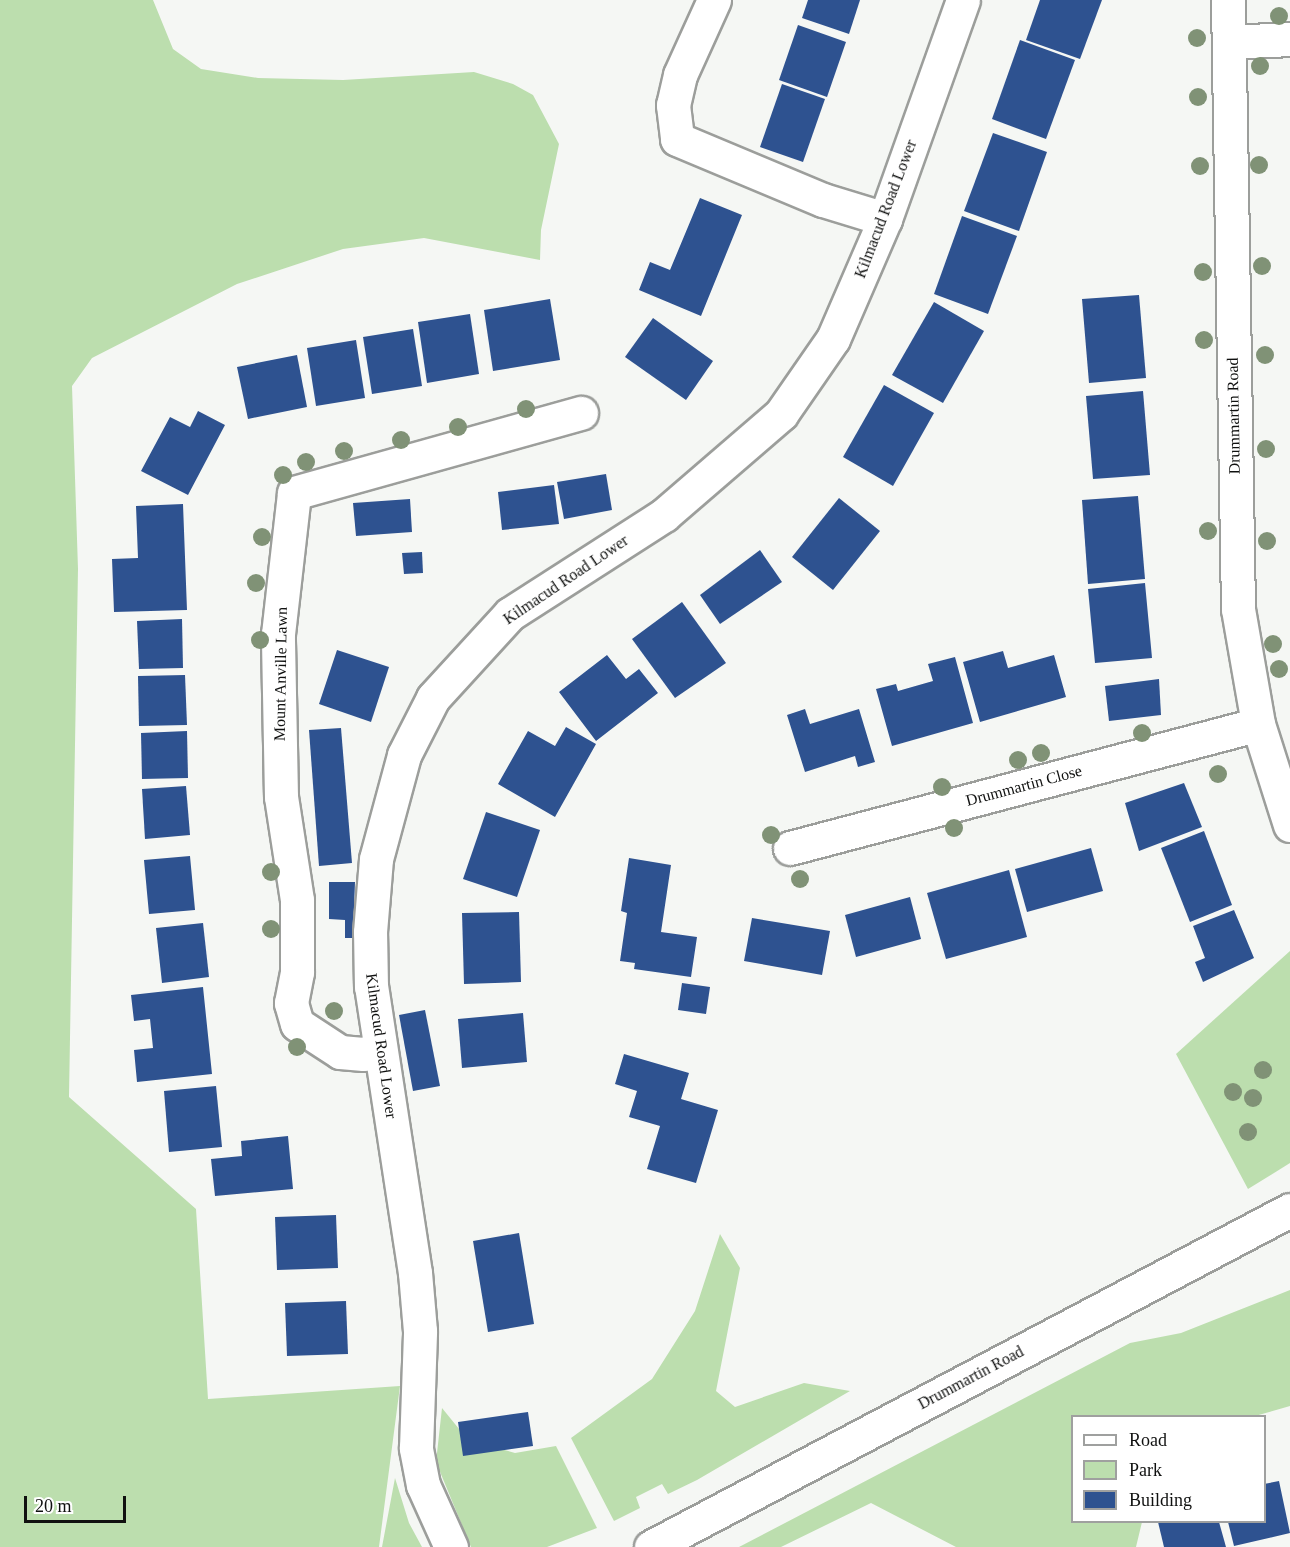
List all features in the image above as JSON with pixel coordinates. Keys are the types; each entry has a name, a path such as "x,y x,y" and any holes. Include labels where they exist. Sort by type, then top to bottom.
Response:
{"street":[{"path":"714,0 680,75 672,105 677,139 823,200 885,219"},
{"name":"Kilmacud Road Lower","path":"451,1547 423,1485 416,1448 418,1307 371,987 370,932 376,859 404,755 433,698 510,614 664,515 781,414 832,339 885,219 963,0"},
{"name":"Drummartin Road","path":"1228,0 1238,609 1258,724 1290,825"},
{"path":"1229,42 1290,39"},
{"name":"Mount Anville Lawn","path":"380,1050 363,1054 340,1052 297,1024 291,1003 297,972 297,900 281,797 278,634 294,494 581,413"},
{"name":"Drummartin Close","path":"790,848 1258,724"},
{"name":"Drummartin Road","path":"651,1547 1290,1210"}],"green space":[{"path":"0,0 153,0 173,49 201,69 258,78 343,80 474,72 513,84 533,95 559,144 541,230 540,260 424,238 343,249 237,284 92,358 72,386 78,569 69,1097 196,1209 208,1399 400,1386 379,1547 0,1547"},
{"path":"1290,951 1290,1163 1248,1189 1176,1054"},
{"path":"720,1234 740,1268 716,1391 735,1407 804,1383 850,1391 697,1480 668,1494 662,1484 636,1497 640,1508 614,1521 571,1438 652,1379 695,1311"},
{"path":"1290,1290 1290,1406 1258,1415 1071,1415 1071,1523 1142,1523 1136,1547 956,1547 871,1503 781,1547 739,1547 1130,1343 1181,1333"},
{"path":"442,1408 468,1440 515,1453 556,1446 597,1528 547,1547 471,1547 436,1462"},
{"path":"395,1478 409,1523 422,1547 382,1547"}],"building":[{"path":"808,0 860,0 849,34 802,18"},
{"path":"1040,0 1102,0 1080,59 1026,40"},
{"path":"798,25 846,42 827,97 779,80"},
{"path":"1020,40 1075,60 1046,139 992,119"},
{"path":"782,84 825,99 803,162 760,147"},
{"path":"993,133 1047,152 1019,231 964,211"},
{"path":"700,198 742,215 701,316 639,290 650,262 670,270"},
{"path":"962,216 1017,236 988,314 934,294"},
{"path":"1139,295 1146,378 1089,383 1082,299"},
{"path":"550,299 560,360 493,371 484,310"},
{"path":"934,302 984,331 943,403 892,375"},
{"path":"470,314 479,374 427,383 418,322"},
{"path":"653,318 713,361 686,400 625,357"},
{"path":"413,329 422,386 372,394 363,337"},
{"path":"356,340 365,398 316,406 307,348"},
{"path":"297,355 307,407 248,419 237,367"},
{"path":"884,385 934,413 893,486 843,457"},
{"path":"1143,391 1150,475 1093,479 1086,396"},
{"path":"198,411 225,425 188,495 141,471 170,417 190,427"},
{"path":"606,474 612,510 564,519 557,482"},
{"path":"554,485 559,524 502,530 498,492"},
{"path":"1138,496 1145,579 1088,584 1082,500"},
{"path":"839,498 880,531 833,590 792,557"},
{"path":"410,499 412,532 356,536 353,503"},
{"path":"183,504 187,610 114,612 112,559 138,558 136,506"},
{"path":"760,550 782,582 720,624 700,595"},
{"path":"422,552 423,573 404,574 402,553"},
{"path":"1145,583 1152,658 1095,663 1088,589"},
{"path":"682,602 726,663 675,698 632,639"},
{"path":"182,619 183,668 139,669 137,621"},
{"path":"337,650 389,667 371,722 319,704"},
{"path":"1003,651 1008,668 1054,655 1066,697 980,722 963,662"},
{"path":"607,655 626,679 639,669 658,693 596,741 559,692"},
{"path":"955,657 973,723 892,746 876,689 896,684 898,691 933,681 928,664"},
{"path":"185,675 187,725 139,726 138,676"},
{"path":"1159,679 1161,715 1109,721 1105,686"},
{"path":"805,709 810,724 859,709 875,762 858,767 855,756 805,772 787,715"},
{"path":"566,727 596,744 555,817 498,784 528,731 555,746"},
{"path":"341,728 352,863 319,866 309,730"},
{"path":"187,731 188,778 142,779 141,733"},
{"path":"1184,783 1202,827 1139,851 1125,803"},
{"path":"186,786 190,835 145,839 142,789"},
{"path":"486,812 540,830 517,897 463,879"},
{"path":"1204,831 1232,905 1190,922 1161,848"},
{"path":"1091,848 1103,891 1027,912 1015,869"},
{"path":"190,856 195,910 149,914 144,860"},
{"path":"629,858 671,865 661,932 697,937 691,977 634,969 635,963 620,961 627,913 621,911"},
{"path":"1009,870 1027,937 946,959 927,893"},
{"path":"329,882 355,882 353,938 345,938 345,920 329,919"},
{"path":"910,897 921,939 856,957 845,915"},
{"path":"1234,910 1254,958 1203,982 1195,962 1205,958 1193,926"},
{"path":"519,912 521,982 464,984 462,913"},
{"path":"752,918 830,931 822,975 744,961"},
{"path":"203,923 209,977 162,983 156,928"},
{"path":"682,983 710,987 706,1014 678,1010"},
{"path":"203,987 212,1074 137,1082 134,1050 153,1048 150,1019 134,1021 131,995"},
{"path":"425,1010 440,1086 413,1091 399,1015"},
{"path":"523,1013 527,1062 462,1068 458,1019"},
{"path":"624,1054 689,1073 681,1099 718,1110 696,1183 647,1169 660,1126 629,1117 637,1091 615,1084"},
{"path":"216,1086 222,1147 169,1152 164,1091"},
{"path":"288,1136 293,1189 215,1196 211,1159 242,1156 241,1141"},
{"path":"336,1215 338,1268 277,1270 275,1217"},
{"path":"519,1233 534,1324 488,1332 473,1241"},
{"path":"346,1301 348,1354 287,1356 285,1303"},
{"path":"528,1412 533,1446 463,1456 458,1422"},
{"path":"1279,1481 1290,1533 1234,1546 1228,1523 1266,1523 1266,1484"},
{"path":"1158,1523 1219,1523 1226,1547 1164,1547"}]}
